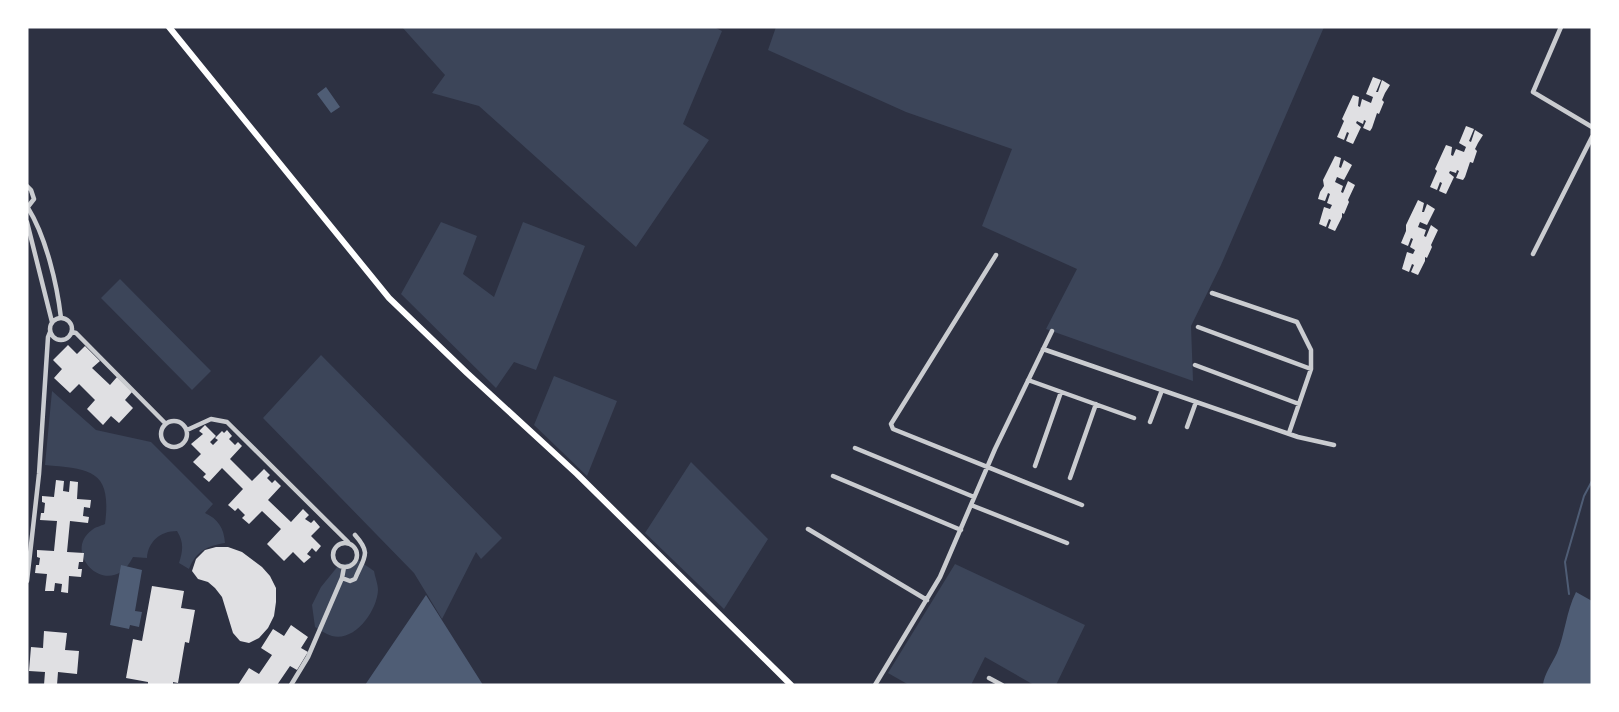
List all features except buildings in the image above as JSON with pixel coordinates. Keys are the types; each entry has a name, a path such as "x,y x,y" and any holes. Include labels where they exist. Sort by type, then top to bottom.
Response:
{"main road":[{"path":"169,27 389,298 577,474 790,685"}],"street":[{"path":"1561,27 1533,92 1592,127"},
{"path":"1533,254 1592,137"},
{"path":"27,186 34,199 28,208 36,220 52,272 61,318"},
{"path":"27,222 52,322 48,337 39,474 27,581"},
{"path":"996,255 891,424 893,429 1082,506"},
{"path":"1212,292 1297,322 1311,350 1311,369 1289,434"},
{"path":"50,332 54,338 61,341 68,338 72,332 70,322 61,318 52,322"},
{"path":"1198,327 1311,369"},
{"path":"875,685 940,577 987,467 1052,331"},
{"path":"72,332 76,333 166,424"},
{"path":"1043,349 1289,434 1334,446"},
{"path":"1195,365 1299,404"},
{"path":"1028,380 1134,418"},
{"path":"1150,422 1162,390"},
{"path":"1035,466 1061,392"},
{"path":"1186,427 1197,402"},
{"path":"1070,478 1096,404"},
{"path":"187,430 211,419 227,422 355,547 358,554 352,565 344,567"},
{"path":"176,421 183,424 187,430 182,445 169,446 162,436 166,424 176,421"},
{"path":"855,448 974,497"},
{"path":"833,476 961,530"},
{"path":"971,505 1067,543"},
{"path":"808,529 927,600"},
{"path":"342,578 350,581 355,579 365,554 365,546 355,535"},
{"path":"344,567 334,559 333,551 338,545 348,542"},
{"path":"291,685 308,657 342,578 344,567"},
{"path":"989,678 1002,685"}],"shaded area":[{"path":"402,27 714,27 722,31 683,124 709,140 636,247 479,106 432,93 445,75"},
{"path":"776,27 1324,27 1221,265 1191,326 1193,381 1046,329 1077,269 982,226 1012,149 906,112 768,50"},
{"path":"326,87 340,107 331,113 317,94"},
{"path":"441,222 477,236 463,274 494,297 523,222 585,246 536,370 514,362 496,388 401,294"},
{"path":"120,279 211,371 192,390 101,298"},
{"path":"321,355 502,538 481,559 476,552 442,619 414,573 263,418"},
{"path":"554,376 617,401 587,476 534,425"},
{"path":"52,391 96,430 151,442 213,504 205,513 219,525 225,543 203,550 189,569 179,563 182,543 177,531 165,533 152,542 147,558 133,557 123,570 112,575 101,575 92,569 85,561 82,550 84,540 92,530 105,524 105,493 95,476 86,471 45,465"},
{"path":"691,462 768,539 724,609 645,533"},
{"path":"358,560 374,571 378,588 374,607 356,630 341,637 332,636 315,627 312,605 321,587 338,566"},
{"path":"955,564 1085,625 1056,685 1034,685 985,657 971,685 909,685 888,673"},
{"path":"121,565 142,570 135,611 142,612 139,627 130,625 129,629 110,625"},
{"path":"1576,592 1592,601 1592,685 1543,685 1560,646"},
{"path":"426,595 483,685 365,685"}],"waterway":[{"path":"1569,594 1565,562 1584,496 1592,481"}]}
